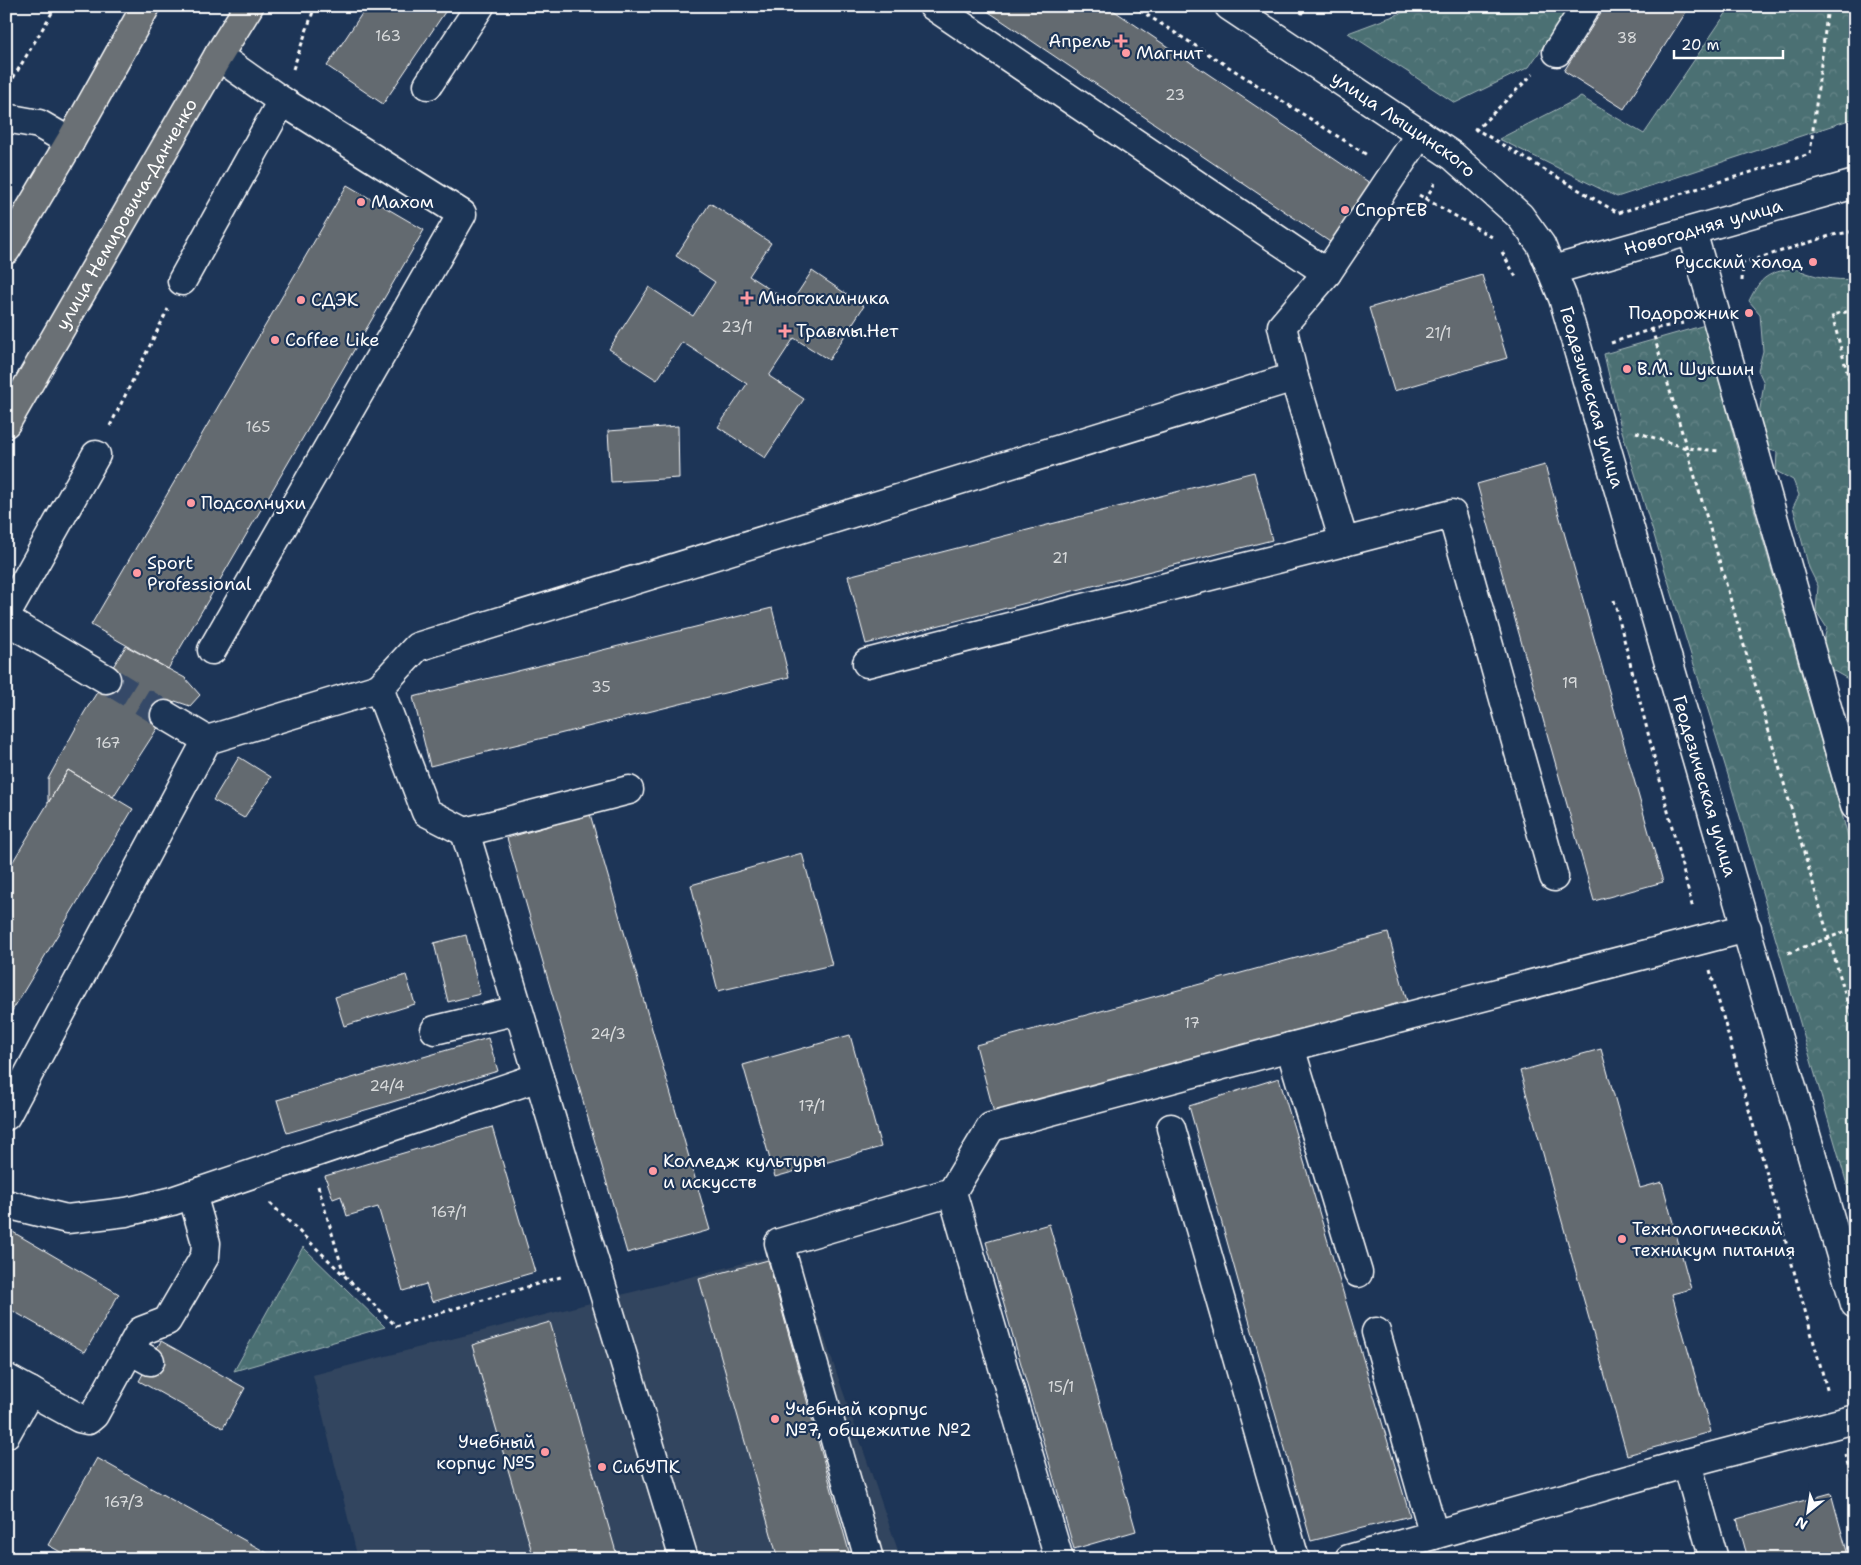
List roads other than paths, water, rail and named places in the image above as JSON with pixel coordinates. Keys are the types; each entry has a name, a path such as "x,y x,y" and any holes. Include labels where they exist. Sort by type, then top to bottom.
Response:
{"main road":[{"path":"6,250 70,142 146,6"},
{"name":"улица Немировича-Данченко","path":"6,423 218,56 249,6"}],"street":[{"path":"428,85 480,6"},
{"path":"933,6 1327,273"},
{"name":"улица Лыщинского","path":"1229,6 1453,156 1520,216 1541,245 1553,270"},
{"path":"1557,52 1586,6"},
{"path":"212,650 462,214 282,101 218,56"},
{"path":"182,281 282,101"},
{"path":"6,118 39,124 70,142"},
{"path":"1344,542 1294,377 1282,326 1327,273 1420,134"},
{"name":"Новогодняя улица","path":"1553,270 1855,184"},
{"path":"1692,231 1754,448 1848,756 1855,806"},
{"name":"Геодезическая улица","path":"1553,270 1747,928 1855,1304"},
{"path":"6,1116 207,740 380,688 417,647 1294,377"},
{"path":"6,615 96,455"},
{"path":"867,663 1452,514 1554,877"},
{"path":"6,620 106,680"},
{"path":"380,688 426,812 465,832 629,790"},
{"path":"165,715 207,740"},
{"path":"465,832 684,1559"},
{"path":"869,1559 779,1243 952,1192 991,1127 1747,928"},
{"path":"435,1030 518,1010"},
{"path":"1290,1047 1358,1273"},
{"path":"6,1204 67,1219 126,1212 192,1194 539,1077"},
{"path":"1171,1128 1295,1559"},
{"path":"952,1192 1058,1559"},
{"path":"6,1378 79,1418 88,1420 140,1356 141,1331 167,1321 205,1256 206,1243 192,1194"},
{"path":"1376,1332 1434,1535"},
{"path":"6,1434 30,1391"},
{"path":"1349,1559 1687,1463 1855,1419"},
{"path":"1687,1463 1714,1559"}],"tunnel":[{"path":"106,679 165,715"}],"place":[{"name":"Апрель","path":"1121,41"},
{"name":"Магнит","path":"1126,53"},
{"name":"Махом","path":"361,202"},
{"name":"СпортЕВ","path":"1345,210"},
{"name":"Русский холод","path":"1813,262"},
{"name":"Многоклиника","path":"747,298"},
{"name":"СДЭК","path":"301,300"},
{"name":"Подорожник","path":"1749,313"},
{"name":"Травмы.Нет","path":"785,331"},
{"name":"Coffee Like","path":"275,340"},
{"name":"В.М. Шукшин","path":"1627,369"},
{"name":"Подсолнухи","path":"191,503"},
{"name":"Sport Professional","path":"137,573"},
{"name":"Колледж культуры и искусств","path":"653,1171"},
{"name":"Технологический техникум питания","path":"1622,1239"},
{"name":"Учебный корпус №7, общежитие №2","path":"775,1419"},
{"name":"Учебный корпус №5","path":"545,1452"},
{"name":"СибУПК","path":"602,1467"}]}
